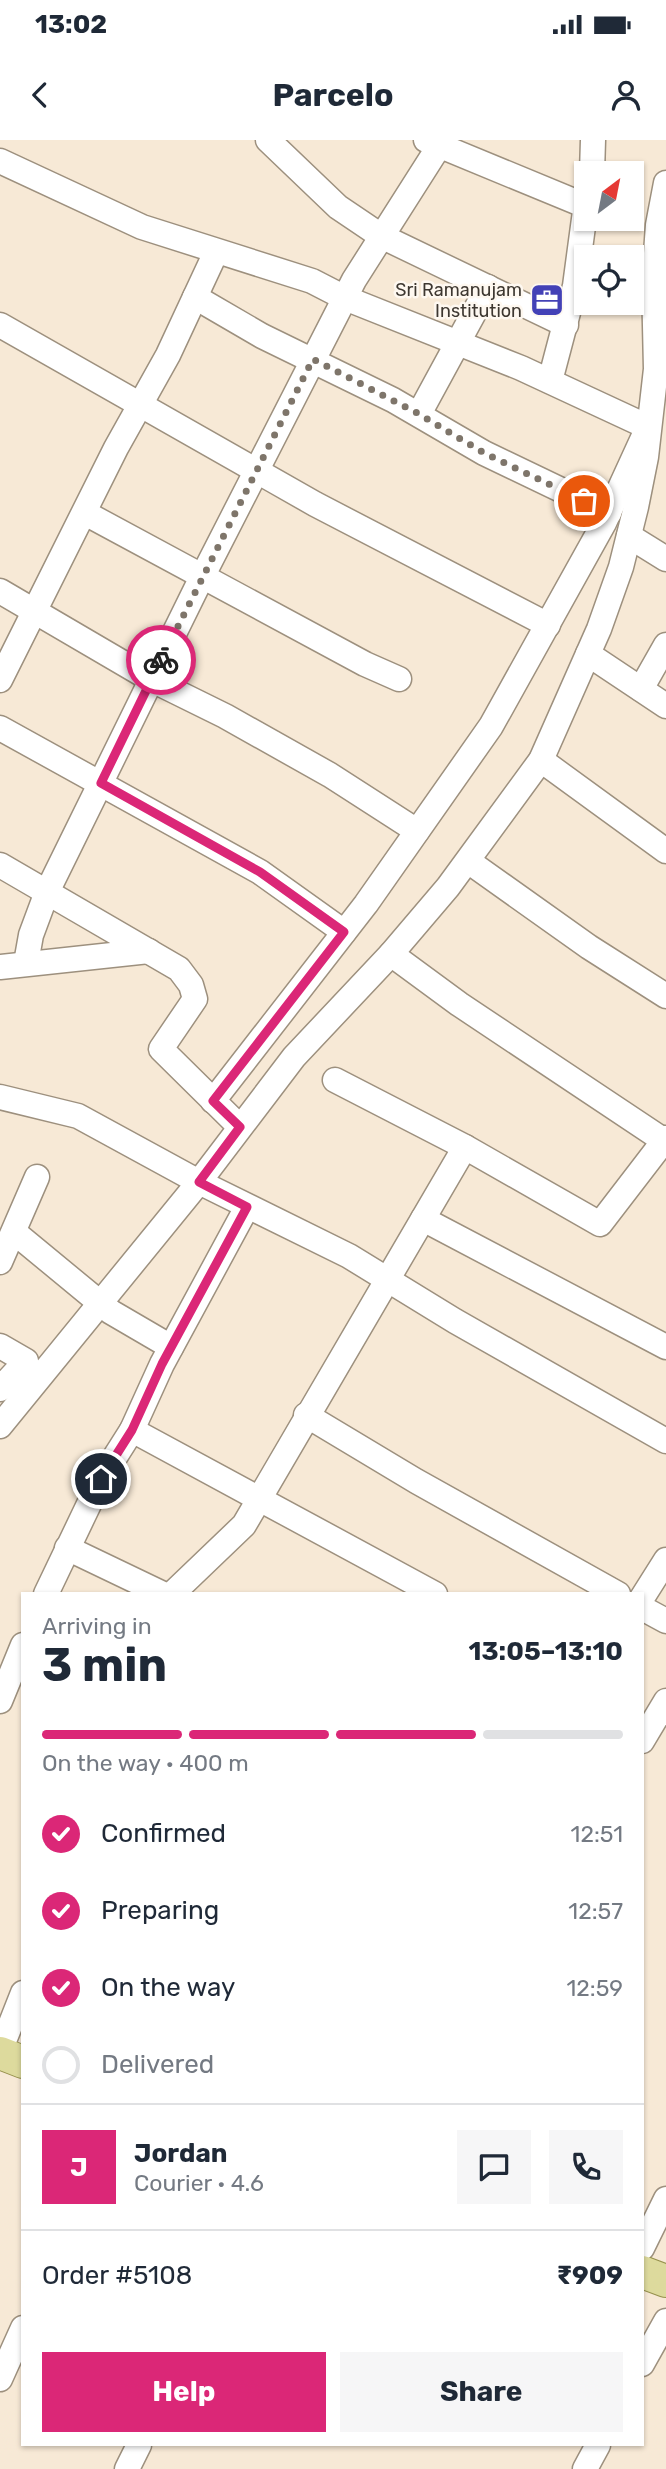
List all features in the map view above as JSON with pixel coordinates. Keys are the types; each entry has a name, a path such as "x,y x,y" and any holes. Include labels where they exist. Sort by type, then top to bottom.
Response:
{"main road":[{"path":"0,2052 21,2061"},
{"path":"644,2273 666,2281"}],"street":[{"path":"268,140 338,207 381,236 566,325"},
{"path":"592,161 593,140"},
{"path":"26,963 31,935 47,892 204,575 345,298 436,142 574,200"},
{"path":"0,161 142,228 291,273 345,298 655,421"},
{"path":"0,1426 199,1182 294,1057 391,954 468,861 541,760 588,654 621,567 655,421 661,320 654,282 666,183"},
{"path":"550,381 566,325 582,231"},
{"path":"0,680 216,252"},
{"path":"419,414 488,287"},
{"path":"195,297 262,336 419,414 484,453 609,513"},
{"path":"0,325 258,471 548,625"},
{"path":"213,1101 344,932 491,726 609,513 655,421"},
{"path":"85,513 365,664 399,679"},
{"path":"629,536 666,559"},
{"path":"0,591 152,680 291,753 417,831"},
{"path":"640,689 666,645"},
{"path":"588,654 666,706"},
{"path":"0,728 260,872 344,932"},
{"path":"541,760 666,851"},
{"path":"468,861 589,947 666,996"},
{"path":"0,865 179,969 191,985 195,999 162,1049 240,1127"},
{"path":"0,967 149,951"},
{"path":"335,1080 465,1147 600,1224 665,1140 459,1004 391,954"},
{"path":"0,1097 78,1116 199,1182 387,1278 455,1321 666,1441"},
{"path":"174,1592 244,1525 465,1147"},
{"path":"0,1262 37,1177"},
{"path":"47,1592 101,1479 132,1430 171,1347 247,1207"},
{"path":"423,1219 666,1347"},
{"path":"14,1232 99,1303 171,1347"},
{"path":"0,1346 26,1361 0,1389"},
{"path":"306,1415 427,1487 614,1592"},
{"path":"132,1430 258,1501 431,1592"},
{"path":"67,1548 159,1592"},
{"path":"644,1595 666,1560"},
{"path":"644,1609 666,1621"},
{"path":"0,1701 15,1660"},
{"path":"0,2052 21,1998"},
{"path":"644,2244 666,2199"},
{"path":"644,2360 666,2321"},
{"path":"0,2379 21,2332"},
{"path":"127,2469 138,2446"},
{"path":"585,2469 597,2446"}],"building":[{"name":"Sri Ramanujam Institution","path":"539,287 559,299 555,312 534,302"}],"way so far":[{"path":"161,660 313,359 419,414 484,453 584,501"}],"place":[{"name":"Sri Ramanujam Institution","path":"547,300"}],"route":[{"path":"101,1479 132,1430 162,1364 247,1207 199,1182 240,1127 213,1101 344,932 260,872 101,783 161,660"}]}
